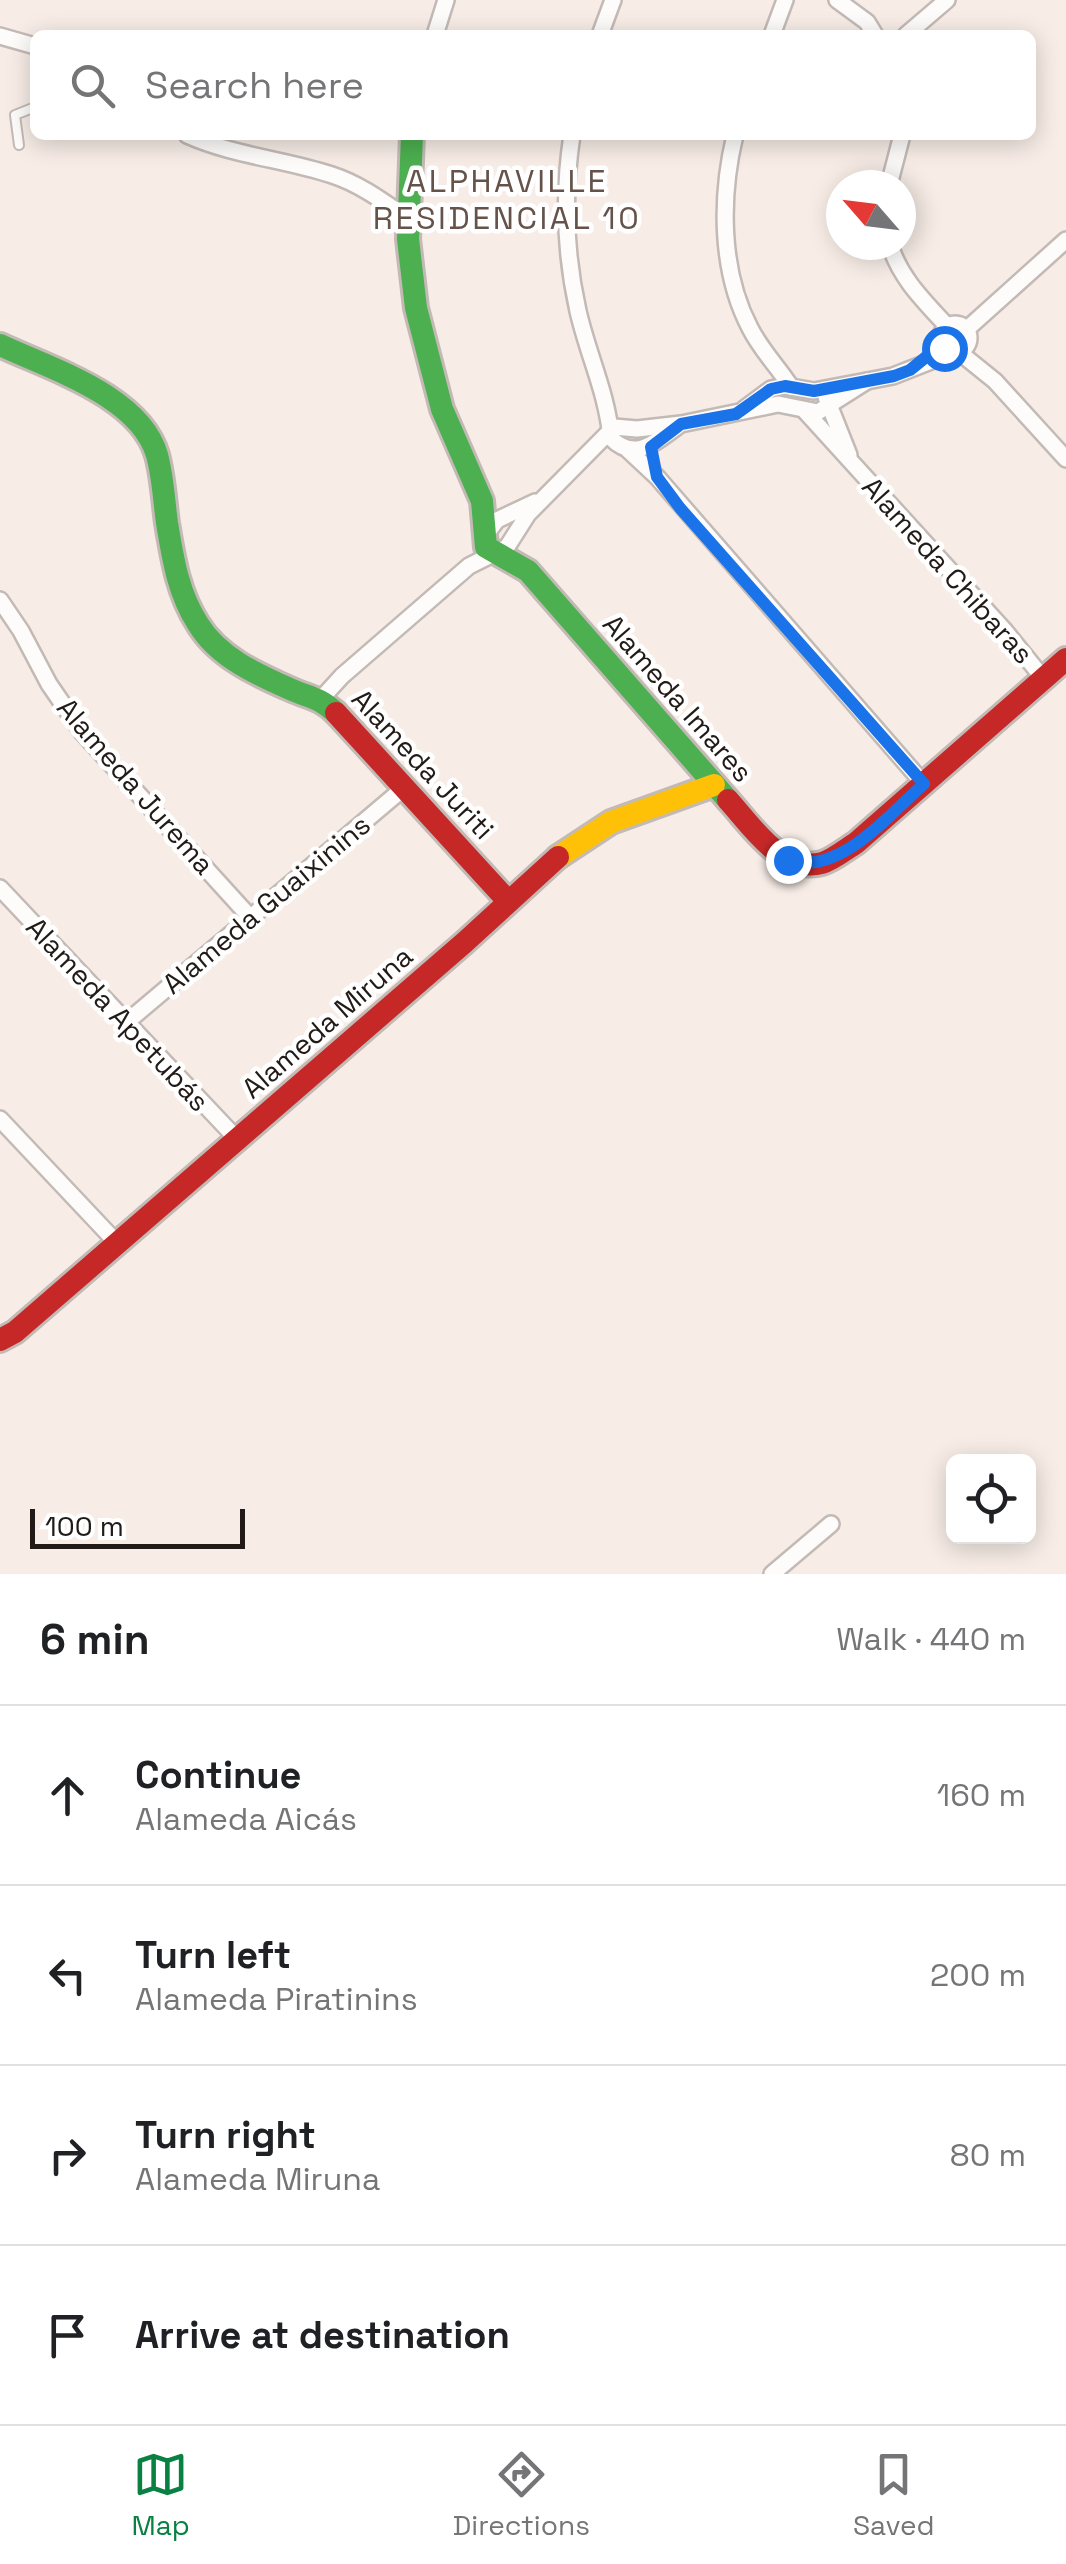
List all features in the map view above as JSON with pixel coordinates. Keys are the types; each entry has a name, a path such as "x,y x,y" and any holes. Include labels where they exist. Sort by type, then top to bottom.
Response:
{"street":[{"path":"437,30 446,0"},
{"path":"602,30 612,0"},
{"path":"774,30 785,0"},
{"path":"838,0 872,30"},
{"path":"912,30 947,0"},
{"path":"0,36 30,45"},
{"path":"200,140 232,152 333,175 374,194 408,218"},
{"path":"412,140 408,218 416,312 429,372 454,444 481,498 492,545"},
{"path":"571,140 566,192 567,250 578,310 618,441 657,477 924,784 1066,659"},
{"path":"735,140 726,181 724,223 729,260 750,328 791,387 807,391 868,382 910,370 962,344 1066,240"},
{"path":"893,170 901,140"},
{"path":"895,260 944,332 944,348 962,344"},
{"path":"910,370 944,332 960,324 962,344 1066,459"},
{"name":"Alameda Juriti","path":"0,345 106,395 137,419 157,453 174,574 198,625 219,649 249,670 295,692 321,699 508,901"},
{"path":"771,360 774,396"},
{"path":"774,396 805,411 818,412 868,382"},
{"path":"618,441 618,426 638,429 736,414 791,387"},
{"path":"822,389 853,463"},
{"path":"606,395 651,447 657,477"},
{"name":"Alameda Chibaras","path":"805,411 1044,678"},
{"path":"492,545 507,547 541,500 583,458 618,441 651,447 681,424"},
{"path":"481,498 512,522 528,571"},
{"path":"321,699 342,676 492,545 505,515 541,500"},
{"name":"Alameda Imares","path":"492,545 528,571 714,785 788,860 809,864 833,860 924,784"},
{"name":"Alameda Jurema","path":"0,600 21,630 48,684 82,732 249,916"},
{"name":"Alameda Miruna","path":"0,1340 15,1332 582,840 612,822 714,785"},
{"name":"Alameda Guaixinins","path":"128,1021 405,787"},
{"name":"Alameda Apetubás","path":"0,888 237,1139"},
{"path":"0,1118 116,1242"},
{"path":"772,1574 832,1524"}],"lane":[{"path":"18,145 15,115 30,109"}],"traffic: fast":[{"path":"412,140 408,239 416,308 442,409 482,501 486,547 528,571 728,800"},
{"path":"0,345 91,387 132,416 157,455 177,575 206,636 239,663 336,713"}],"traffic: slow":[{"path":"558,857 611,822 714,785"}],"traffic: jam":[{"path":"728,800 757,834 781,854 807,864 826,862 856,843 1066,659"},
{"path":"336,713 508,901"},
{"path":"0,1340 15,1332 558,857"}],"district":[{"name":"ALPHAVILLE RESIDENCIAL 10","path":"507,200"}],"route":[{"path":"788,860 809,864 833,860 924,784 680,508 657,477 651,447 681,424 736,414 771,389 785,386 814,391 894,376 910,370 941,338 944,348"}]}
